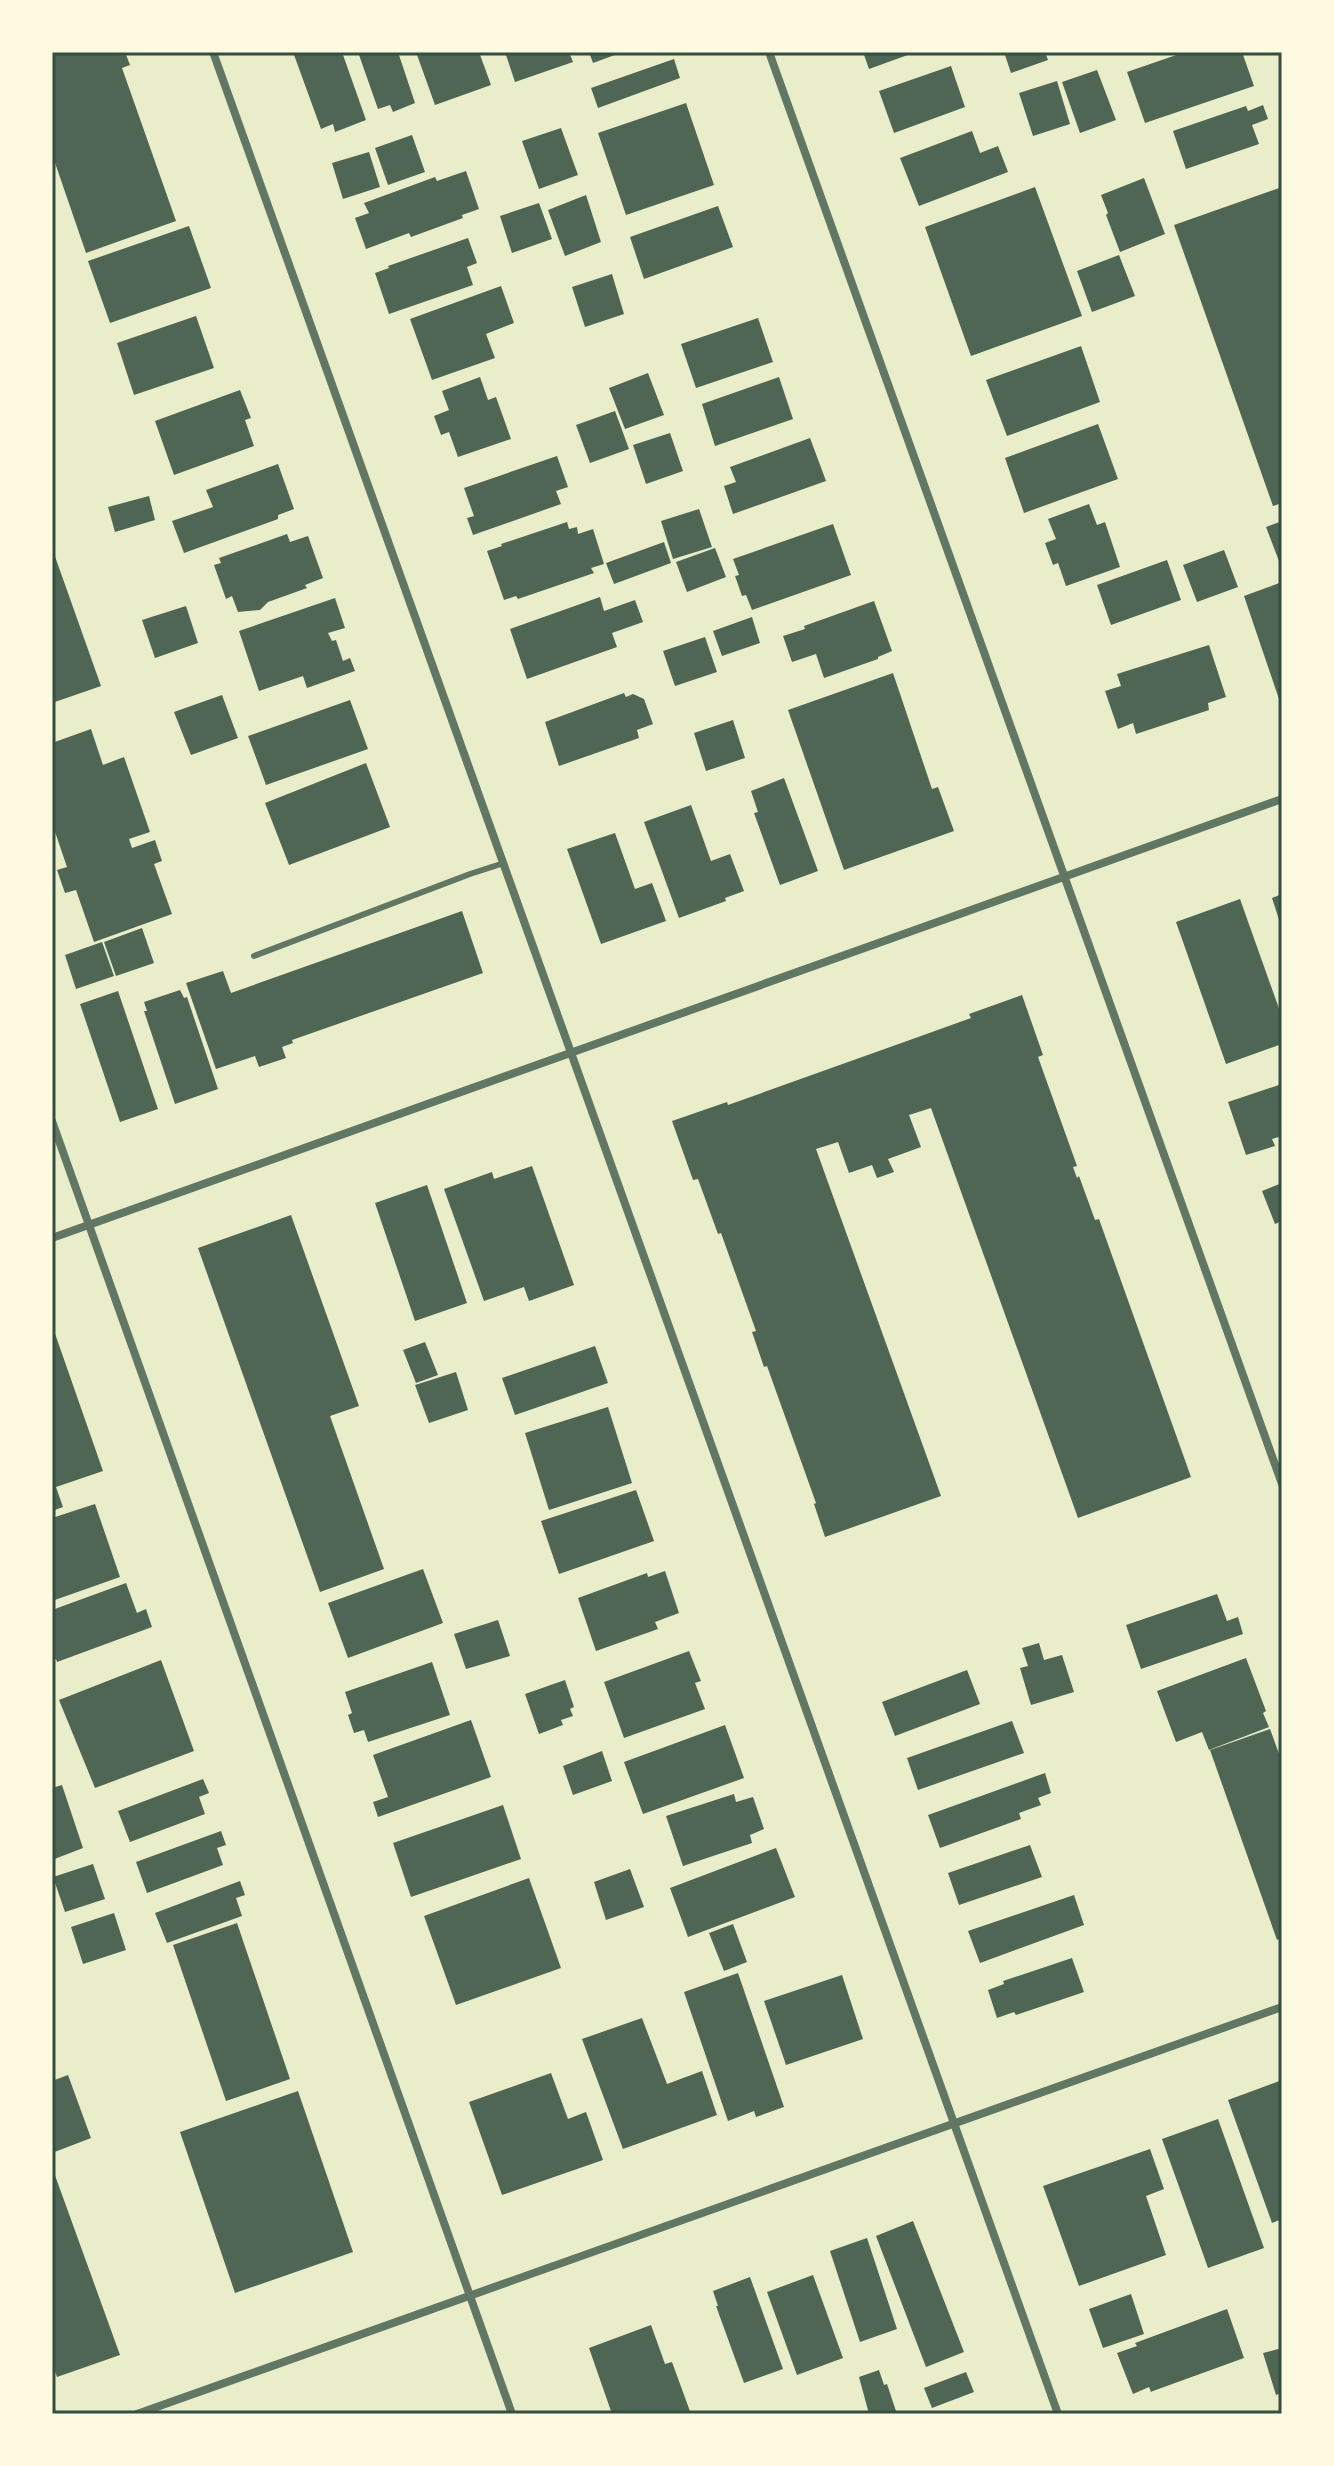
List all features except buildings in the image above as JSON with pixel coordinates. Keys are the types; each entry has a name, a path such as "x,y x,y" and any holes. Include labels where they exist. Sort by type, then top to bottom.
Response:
{"street":[{"path":"213,52 1058,2414"},
{"path":"769,52 1282,1484"},
{"path":"52,1238 1282,799"},
{"path":"52,1121 512,2414"},
{"path":"137,2414 1282,2007"}],"lane":[{"path":"254,956 504,863"}]}
